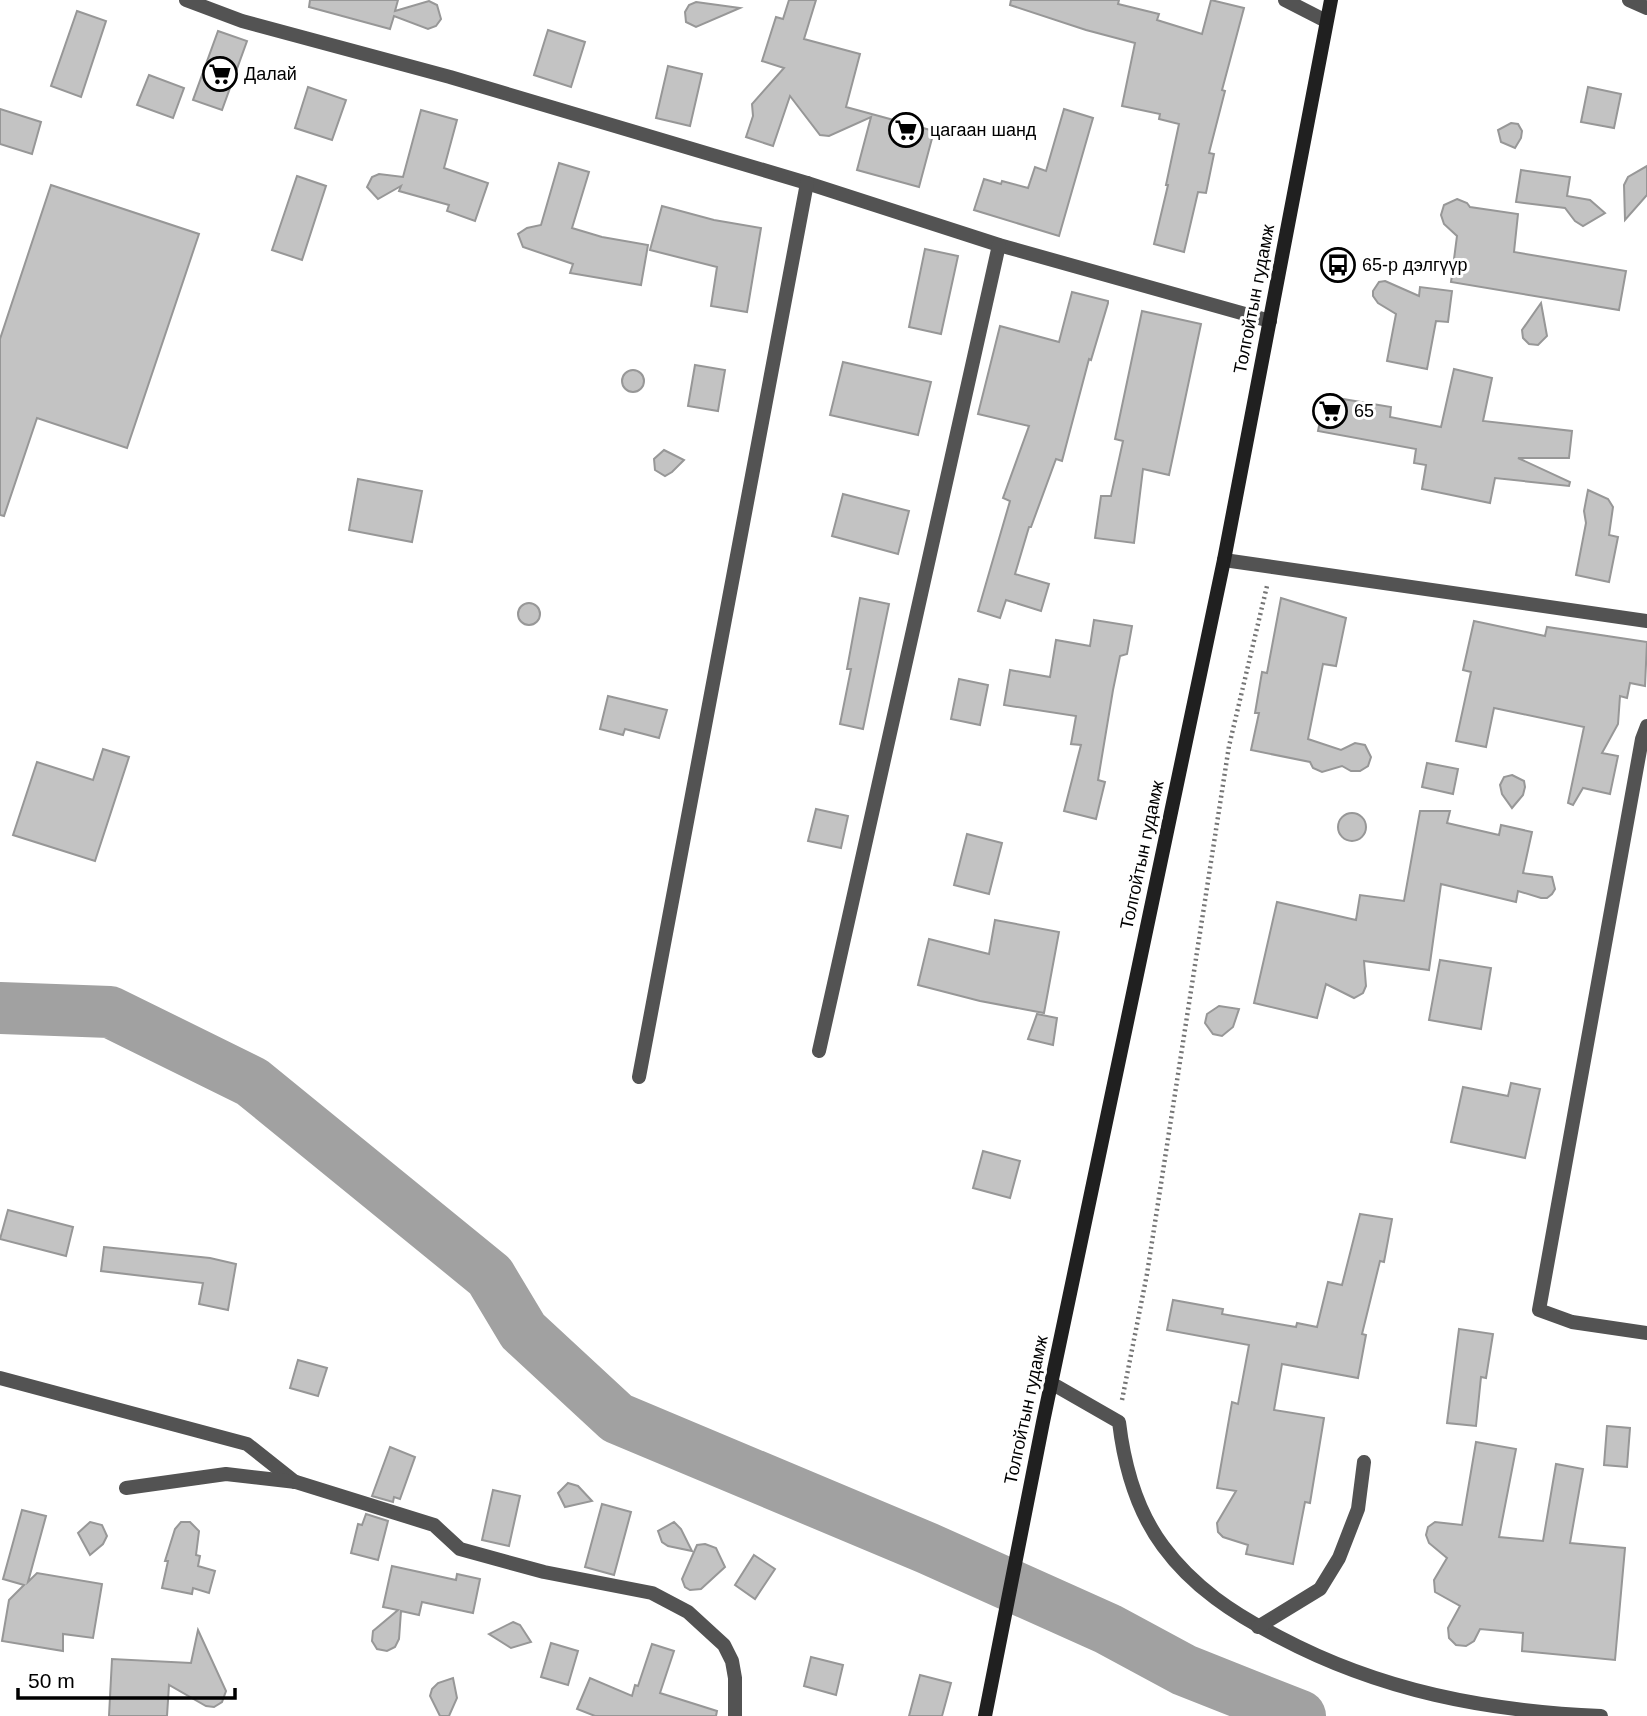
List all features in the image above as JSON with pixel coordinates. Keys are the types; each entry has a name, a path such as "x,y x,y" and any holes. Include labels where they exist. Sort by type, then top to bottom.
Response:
{"main road":[{"name":"Толгойтын гудамж","path":"985,1716 1051,1383 1224,560 1331,0"}],"street":[{"path":"186,0 242,21 450,77 807,183 999,245 1270,321"},
{"path":"1285,0 1326,22"},
{"path":"1629,0 1647,8"},
{"path":"639,1077 807,183"},
{"path":"819,1051 999,245"},
{"path":"1224,560 1647,621"},
{"path":"1647,726 1642,738 1539,1310 1572,1322 1647,1333"},
{"path":"0,1378 247,1444 296,1482"},
{"path":"1051,1383 1119,1422 1122,1449 1144,1514 1161,1544 1184,1572 1208,1594 1258,1627 1346,1668 1387,1684 1428,1695 1509,1708 1601,1716"},
{"path":"1258,1627 1320,1589 1339,1558 1359,1509 1364,1462"},
{"path":"126,1488 226,1474 296,1482 434,1525 460,1549 544,1572 652,1593 688,1612 724,1645 732,1661 735,1678 735,1716"}],"path":[{"path":"1119,1422 1147,1274 1229,746 1272,566"}],"building":[{"path":"310,0 398,0 395,11 429,1 437,5 441,19 436,26 428,29 394,16 390,29 309,7"},
{"path":"789,0 816,0 804,39 860,54 846,107 934,131 919,187 857,170 871,117 829,136 820,135 790,96 773,146 746,137 753,116 752,104 784,68 762,61 776,17 783,19"},
{"path":"1011,0 1119,0 1118,4 1159,14 1157,20 1202,34 1211,0 1244,8 1222,90 1225,91 1209,153 1214,154 1206,193 1198,192 1184,252 1154,244 1179,124 1159,119 1160,114 1122,106 1135,43 1010,5"},
{"path":"696,2 740,8 696,27 686,22 685,12 689,5"},
{"path":"77,11 106,21 81,97 51,86"},
{"path":"548,30 585,42 571,87 534,75"},
{"path":"218,31 247,41 222,110 193,100"},
{"path":"668,66 702,74 690,126 656,118"},
{"path":"149,75 184,88 173,118 137,105"},
{"path":"308,87 346,100 332,140 295,128"},
{"path":"1588,87 1621,94 1614,128 1581,122"},
{"path":"0,109 41,122 32,154 0,144"},
{"path":"1064,109 1093,118 1059,236 974,210 984,179 1028,188 1035,167 1046,171"},
{"path":"421,110 457,120 444,168 488,183 475,221 447,211 449,205 399,191 401,186 378,199 367,187 372,177 379,174 403,177"},
{"path":"1511,123 1518,124 1522,131 1515,148 1501,142 1498,130"},
{"path":"559,163 589,172 572,228 602,237 648,245 641,285 570,273 573,264 523,247 518,234 527,228 541,225"},
{"path":"1647,166 1647,195 1625,220 1624,185 1628,177"},
{"path":"1521,170 1570,177 1567,196 1590,200 1605,213 1583,226 1575,221 1565,208 1516,202"},
{"path":"297,176 326,186 302,260 272,250"},
{"path":"51,185 199,234 127,448 37,418 4,516 0,515 0,339"},
{"path":"1457,199 1470,207 1518,214 1514,252 1626,271 1619,310 1451,282 1457,236 1444,224 1441,215 1444,205"},
{"path":"662,206 714,220 761,228 747,312 711,306 717,267 650,250"},
{"path":"925,249 958,256 941,334 909,327"},
{"path":"1385,281 1419,296 1420,287 1452,291 1448,322 1436,321 1427,369 1387,361 1396,314 1378,303 1373,296 1379,282"},
{"path":"1072,292 1108,303 1091,360 1089,359 1062,461 1056,459 1029,527 1015,574 1049,584 1041,611 1006,600 1000,618 978,611 1010,501 1003,498 1029,426 978,414 1000,326 1059,342"},
{"path":"1541,303 1547,336 1538,345 1529,344 1523,338 1522,330"},
{"path":"1142,311 1201,324 1169,475 1143,469 1134,543 1095,538 1101,496 1111,496 1123,441 1115,439"},
{"path":"843,362 931,382 918,435 830,415"},
{"path":"695,365 725,370 718,411 688,406"},
{"path":"1454,369 1492,378 1483,421 1572,431 1569,458 1518,458 1570,482 1569,486 1495,478 1490,503 1422,489 1426,465 1414,463 1416,449 1318,431 1325,396 1391,407 1390,417 1441,427"},
{"path":"633,370 641,373 644,381 641,389 633,392 625,389 622,381 625,373"},
{"path":"664,450 684,460 665,476 655,470 654,459"},
{"path":"358,479 422,491 412,542 349,530"},
{"path":"1588,490 1608,499 1613,507 1609,535 1618,537 1609,582 1576,575 1586,523 1584,511"},
{"path":"843,494 909,511 898,554 832,536"},
{"path":"860,598 889,604 863,729 840,724 851,669 847,669"},
{"path":"1281,598 1346,618 1336,666 1323,664 1308,739 1341,750 1355,743 1365,745 1371,757 1368,766 1360,771 1351,771 1342,766 1322,772 1313,768 1310,762 1251,750 1259,713 1255,713 1262,672 1267,673"},
{"path":"529,603 537,606 540,614 537,622 529,625 521,622 518,614 521,606"},
{"path":"1094,620 1132,626 1127,654 1120,656 1113,690 1098,780 1105,782 1096,819 1064,811 1081,745 1071,744 1076,716 1004,705 1010,670 1050,677 1056,640 1090,646"},
{"path":"1474,621 1545,636 1547,627 1647,642 1645,686 1630,683 1627,698 1620,696 1618,724 1602,753 1618,756 1610,794 1583,788 1573,805 1568,803 1584,727 1494,708 1486,747 1456,741 1471,672 1463,670"},
{"path":"959,679 988,685 980,725 951,719"},
{"path":"608,696 667,710 659,738 625,729 623,735 600,729"},
{"path":"103,749 129,757 95,861 13,835 37,762 93,780"},
{"path":"1427,763 1458,769 1453,794 1422,787"},
{"path":"1512,775 1524,781 1525,787 1523,795 1512,808 1502,794 1500,785 1504,777"},
{"path":"816,809 848,816 841,848 808,841"},
{"path":"1420,811 1450,811 1447,823 1499,835 1501,825 1532,832 1523,873 1552,877 1555,889 1552,894 1541,898 1518,891 1516,902 1441,884 1429,970 1364,961 1366,986 1363,993 1354,998 1326,984 1317,1018 1254,1003 1277,902 1356,920 1360,895 1404,901"},
{"path":"1352,813 1362,817 1366,827 1362,837 1352,841 1342,837 1338,827 1342,817"},
{"path":"967,834 1002,843 989,894 954,885"},
{"path":"995,920 1059,932 1044,1013 980,1001 918,985 929,939 989,954"},
{"path":"1440,960 1491,968 1481,1029 1429,1020"},
{"path":"1219,1006 1239,1009 1233,1027 1222,1036 1213,1034 1205,1023 1207,1014"},
{"path":"1037,1014 1057,1018 1053,1045 1028,1039"},
{"path":"1511,1083 1540,1089 1525,1158 1451,1142 1463,1087 1508,1096"},
{"path":"983,1151 1020,1161 1010,1198 973,1188"},
{"path":"8,1210 73,1227 66,1256 0,1239"},
{"path":"1360,1214 1392,1219 1384,1262 1380,1261 1362,1334 1366,1335 1358,1378 1282,1364 1274,1410 1324,1418 1310,1503 1305,1502 1293,1564 1246,1554 1248,1545 1223,1537 1218,1532 1217,1523 1236,1491 1217,1488 1232,1402 1238,1404 1249,1345 1167,1330 1173,1300 1223,1309 1222,1314 1296,1327 1297,1323 1317,1327 1328,1282 1342,1285"},
{"path":"104,1247 210,1258 236,1264 228,1310 199,1304 203,1283 101,1271"},
{"path":"1459,1329 1493,1334 1486,1378 1481,1377 1476,1426 1447,1423"},
{"path":"298,1360 327,1368 318,1396 290,1388"},
{"path":"1607,1426 1630,1428 1627,1467 1604,1465"},
{"path":"1476,1442 1516,1449 1499,1537 1543,1541 1556,1464 1583,1469 1570,1543 1625,1548 1615,1660 1522,1651 1523,1633 1480,1629 1474,1641 1466,1646 1456,1645 1449,1638 1448,1628 1460,1606 1435,1592 1434,1580 1447,1558 1429,1543 1426,1535 1428,1527 1435,1522 1462,1525"},
{"path":"390,1447 415,1457 400,1499 394,1497 393,1502 372,1496"},
{"path":"568,1483 578,1486 592,1501 565,1507 558,1493"},
{"path":"493,1490 520,1496 509,1546 482,1540"},
{"path":"602,1504 631,1512 614,1575 585,1567"},
{"path":"22,1510 46,1516 28,1582 37,1573 102,1584 93,1638 63,1634 63,1651 2,1641 9,1600 24,1585 3,1579"},
{"path":"366,1514 388,1521 378,1560 351,1553 358,1524 362,1525"},
{"path":"90,1522 102,1525 107,1536 103,1544 90,1555 78,1533"},
{"path":"181,1522 190,1522 199,1531 196,1555 200,1556 198,1566 215,1571 209,1593 193,1588 192,1594 162,1588 168,1561 165,1561 175,1529"},
{"path":"674,1522 681,1529 692,1551 668,1546 662,1542 658,1531"},
{"path":"705,1544 716,1548 725,1567 701,1589 690,1590 685,1587 682,1579 697,1545"},
{"path":"754,1555 775,1569 755,1599 735,1585"},
{"path":"392,1566 456,1580 457,1574 480,1579 473,1613 422,1602 419,1615 401,1611 399,1639 395,1647 387,1651 377,1649 372,1641 373,1631 398,1610 383,1607"},
{"path":"513,1622 520,1625 531,1642 511,1648 489,1634"},
{"path":"198,1630 226,1691 222,1702 214,1707 206,1706 169,1685 167,1716 109,1716 112,1659 191,1663"},
{"path":"551,1643 578,1651 568,1685 541,1677"},
{"path":"652,1644 674,1651 660,1693 717,1711 716,1716 595,1716 577,1709 590,1678 632,1696"},
{"path":"811,1657 843,1665 836,1695 804,1686"},
{"path":"920,1675 951,1683 942,1716 909,1716"},
{"path":"453,1678 457,1698 449,1716 440,1716 430,1696 432,1689 438,1683"}],"waterway":[{"path":"0,1008 110,1012 252,1082 490,1276 523,1331 617,1418 927,1548 1108,1629 1184,1670 1300,1716"}],"place":[{"name":"Далай","path":"220,74"},
{"name":"цагаан шанд","path":"906,130"},
{"name":"65-р дэлгүүр","path":"1338,265"},
{"name":"65","path":"1330,411"}]}
